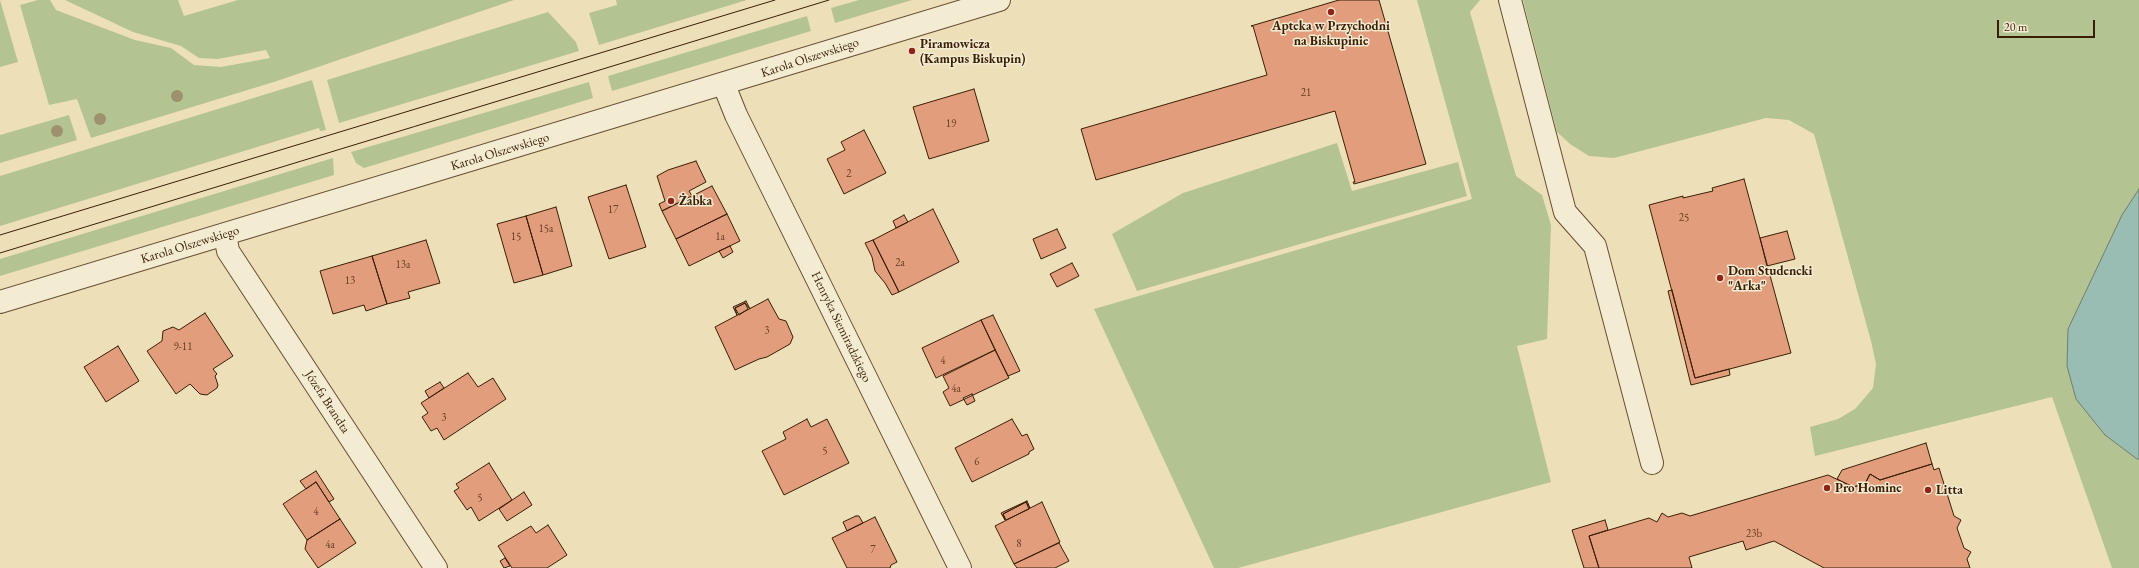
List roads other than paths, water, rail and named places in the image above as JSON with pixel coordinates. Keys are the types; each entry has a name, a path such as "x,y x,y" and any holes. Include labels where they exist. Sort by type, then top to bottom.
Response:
{"street":[{"name":"Karola Olszewskiego","path":"0,302 724,85 999,0"},
{"path":"1510,0 1565,212 1595,246 1652,463"},
{"name":"Henryka Siemiradzkiego","path":"724,85 736,114 960,568"},
{"name":"Józefa Brandta","path":"225,234 228,251 436,568"}],"water":[{"path":"2139,189 2139,459 2137,459 2105,435 2076,399 2067,366 2068,329 2122,215"}],"tram line":[{"path":"0,235 775,0"},
{"path":"0,253 829,0"}],"place":[{"name":"Apteka w Przychodni na Biskupinie","path":"1331,12"},
{"name":"Piramowicza (Kampus Biskupin)","path":"912,51"},
{"name":"Żabka","path":"671,201"},
{"name":"Dom Studencki \"Arka\"","path":"1720,278"},
{"name":"Pro Homine","path":"1827,488"},
{"name":"Litta","path":"1928,490"}]}
